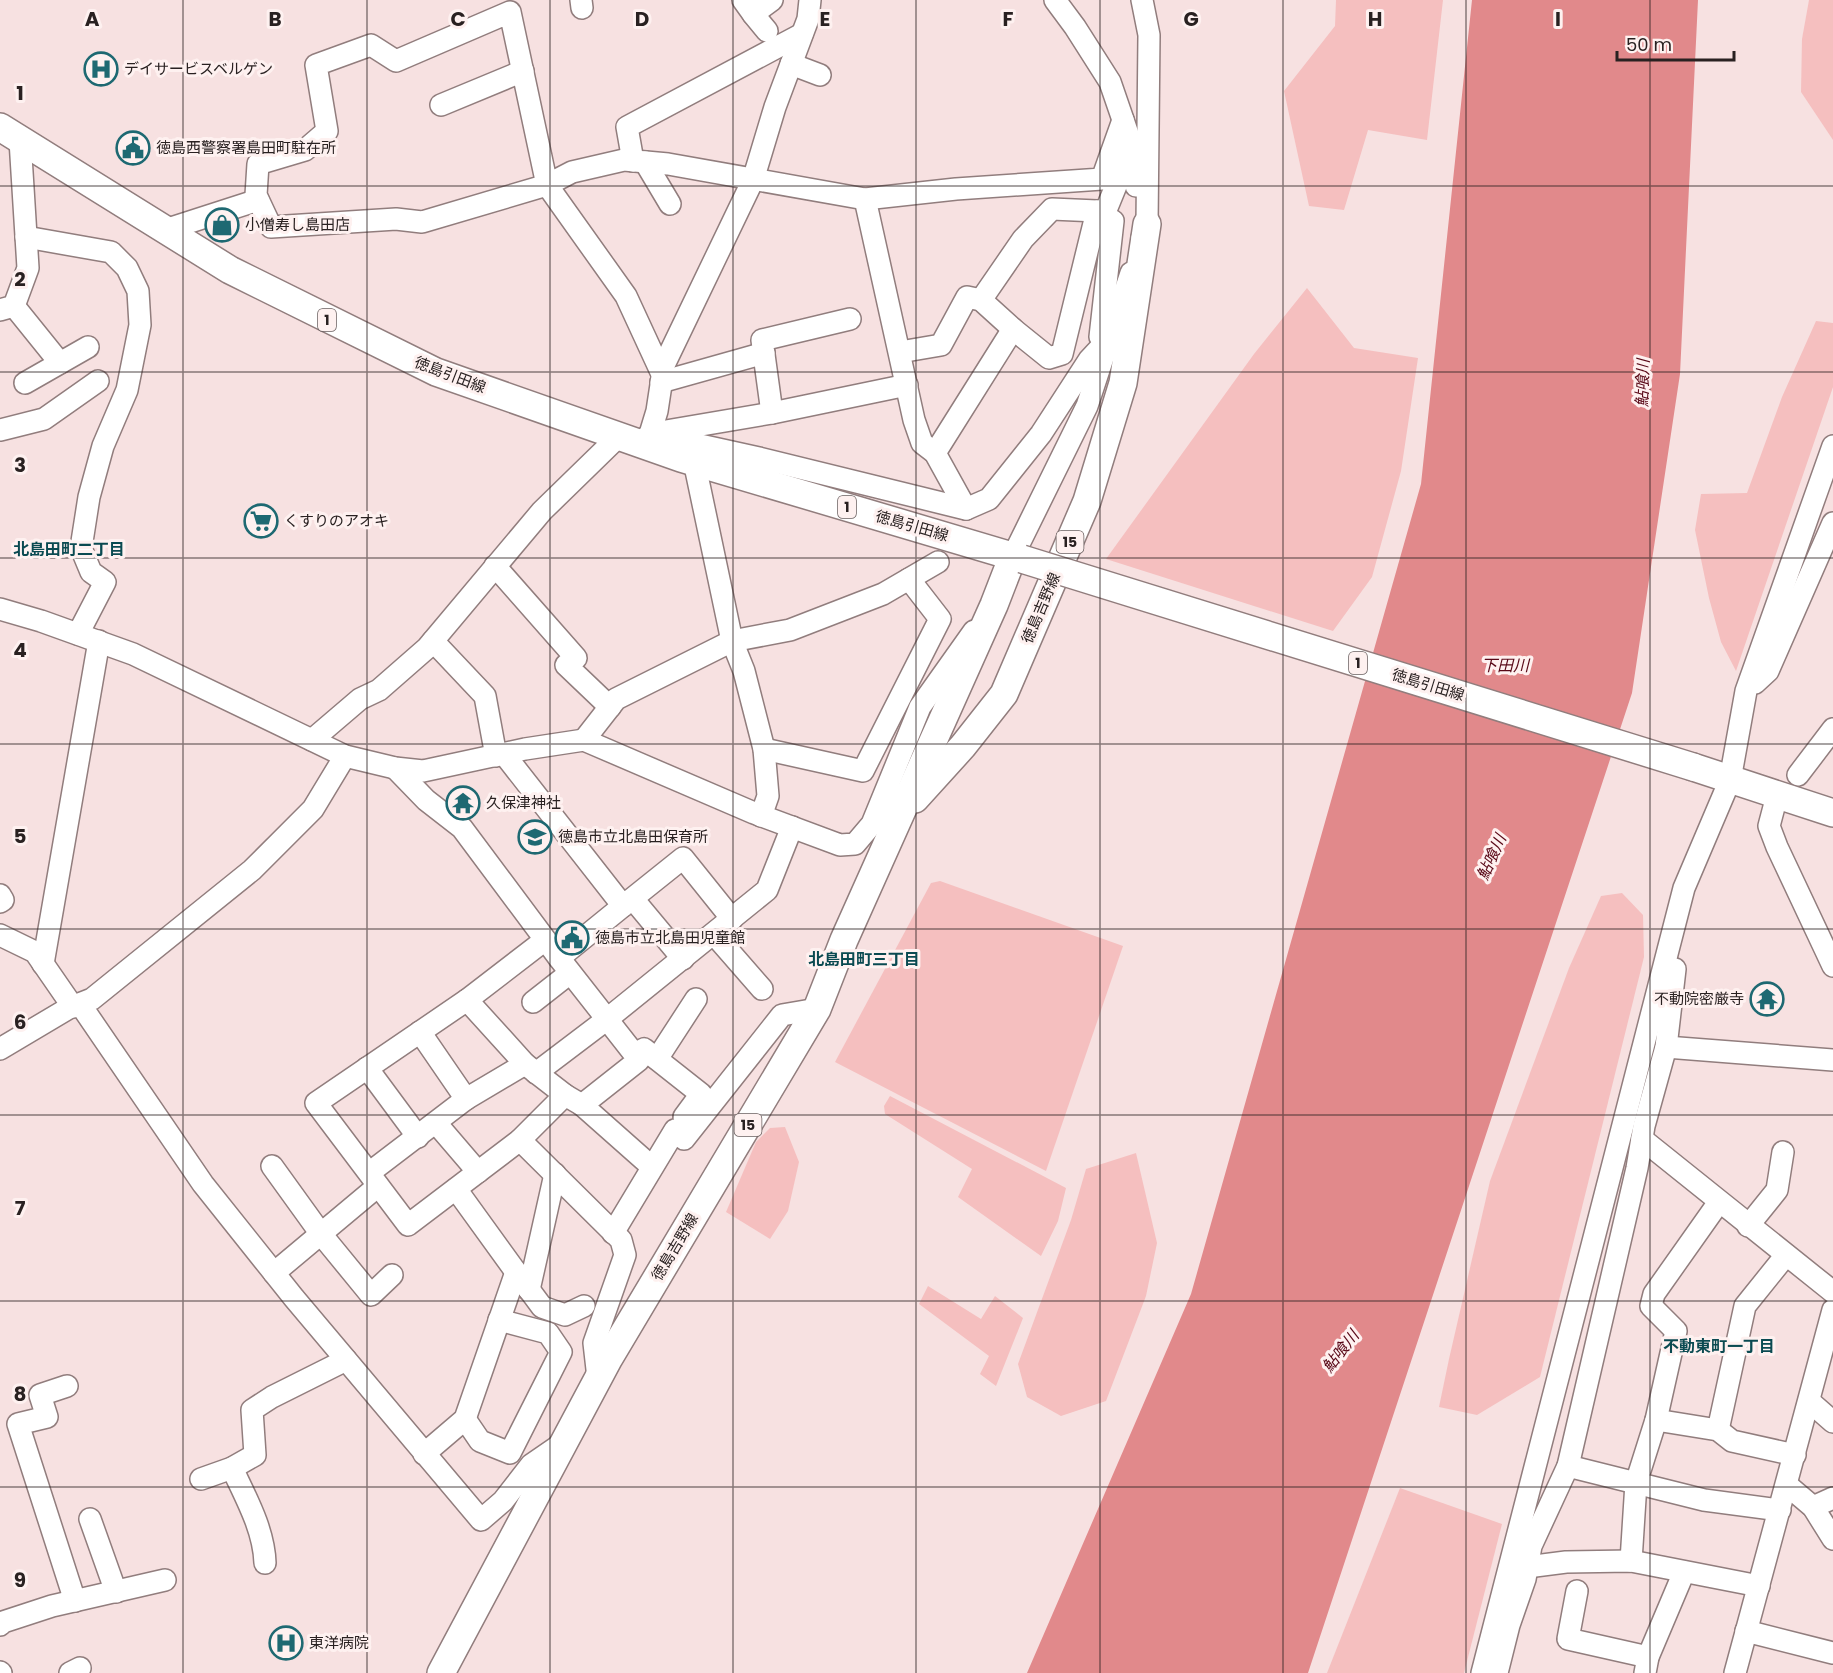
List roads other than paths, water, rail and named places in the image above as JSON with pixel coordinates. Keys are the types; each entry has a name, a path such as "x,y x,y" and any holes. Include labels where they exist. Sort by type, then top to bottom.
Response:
{"main road":[{"name":"徳島引田線","path":"10,134 230,270 436,372 636,438 694,461 1017,557 1694,767 1833,813"},
{"name":"徳島吉野線","path":"899,818 963,746 1004,694 1087,501 1124,383 1147,224"},
{"name":"徳島吉野線","path":"441,1673 598,1378 816,1009 844,940 1017,557"}],"street":[{"path":"766,31 748,7 772,0"},
{"path":"312,740 360,699 379,690 433,641 542,511 636,438 657,411 668,356 753,180 775,107 808,19 810,0"},
{"path":"1055,0 1110,82 1132,146 1138,206 1147,224"},
{"path":"1017,557 1087,406 1104,344 1147,224 1149,35 1142,0"},
{"path":"662,378 626,297 547,185 509,6 396,61 371,45 316,65 327,131 305,150 258,164 256,195 271,227 396,219 422,222 547,185 572,172 624,160 668,164 865,199 956,189 1102,179 1123,120"},
{"path":"670,204 639,161 627,127 802,34"},
{"path":"791,64 820,75"},
{"path":"441,105 523,71"},
{"path":"10,134 26,237 28,268 7,308 60,363"},
{"path":"900,352 941,345 967,297 981,300 1049,358 1062,354 1100,213 1132,146"},
{"path":"865,199 914,420 922,443 935,453 966,509"},
{"path":"165,230 258,200"},
{"path":"636,438 759,458 966,509 989,499 1041,434 1089,360 1104,344 1113,221 1100,213 1052,209 1023,238 981,300"},
{"path":"26,237 111,252 127,268 138,291 140,325 127,390 100,456 89,497 81,548 91,572 105,582 78,634"},
{"path":"772,413 762,340 850,319"},
{"path":"935,453 1013,329"},
{"path":"25,383 88,347"},
{"path":"662,378 764,352"},
{"path":"0,430 44,419 98,381"},
{"path":"636,438 907,385"},
{"path":"1482,1673 1684,888 1730,780 1746,691 1833,446"},
{"path":"694,461 732,641 744,671 764,748 768,796 761,816"},
{"path":"1746,691 1768,671 1829,540 1833,523"},
{"path":"584,740 616,699 732,641 790,630 883,594 938,562"},
{"path":"495,566 576,658 567,665 610,707"},
{"path":"764,748 863,771 940,619 909,579"},
{"path":"0,609 132,654 345,756 395,768 423,771 584,740 761,816 840,845 855,844 872,824 920,707 994,605"},
{"path":"433,641 485,696 500,755 628,902 683,958"},
{"path":"43,964 99,642"},
{"path":"1798,775 1833,729"},
{"path":"0,1049 76,1005 92,999 252,870 313,809 345,756"},
{"path":"395,768 426,800 462,828 545,940 564,966 639,1060 573,1100 408,1225 316,1103 467,1000 545,940"},
{"path":"1774,807 1769,826 1773,837 1833,966"},
{"path":"274,1273 321,1234 418,1137 466,1099 530,1069 606,1020 767,890 792,827"},
{"path":"532,1002 564,966 628,902 683,858 732,919"},
{"path":"1497,1673 1531,1546 1568,1466 1642,1138 1665,1047 1684,888"},
{"path":"0,895 3,900 0,902"},
{"path":"714,934 762,989"},
{"path":"0,935 35,952 76,1005 203,1184 274,1273 481,1520 503,1501 531,1465 564,1443"},
{"path":"657,1059 696,999"},
{"path":"467,1000 530,1069 573,1100 652,1167"},
{"path":"675,1130 684,1139 782,1015 816,1009"},
{"path":"420,1032 466,1099"},
{"path":"1665,1047 1833,1060"},
{"path":"613,1233 675,1130 701,1094 644,1049 635,1054"},
{"path":"367,1068 418,1137"},
{"path":"436,1123 478,1172"},
{"path":"1642,1138 1833,1292"},
{"path":"520,1140 621,1240 625,1255 594,1343 598,1378"},
{"path":"1749,1226 1777,1190 1783,1152"},
{"path":"272,1166 321,1234 374,1301 392,1275"},
{"path":"529,1290 555,1174"},
{"path":"456,1189 542,1307 565,1315 584,1306"},
{"path":"1631,1561 1636,1483 1656,1420 1676,1331 1651,1306 1654,1293 1719,1202"},
{"path":"1718,1430 1745,1306 1786,1255"},
{"path":"424,1454 465,1419 516,1272"},
{"path":"1735,1673 1809,1401 1825,1375 1833,1310"},
{"path":"465,1419 480,1441 510,1454 561,1352 548,1333 499,1320"},
{"path":"201,1479 232,1468 255,1455 252,1410 272,1397 346,1360"},
{"path":"67,1386 40,1395 47,1417 18,1424 75,1601"},
{"path":"1809,1401 1833,1422"},
{"path":"1656,1420 1718,1430 1732,1441 1795,1455"},
{"path":"1568,1466 1704,1500 1780,1510"},
{"path":"232,1468 254,1517 265,1551 265,1563"},
{"path":"1787,1485 1813,1507 1833,1539"},
{"path":"1813,1507 1833,1498"},
{"path":"90,1519 116,1592"},
{"path":"1527,1567 1566,1562 1631,1561 1759,1587"},
{"path":"1577,1591 1568,1639 1646,1665 1684,1572"},
{"path":"0,1625 52,1606 165,1580"},
{"path":"1746,1630 1833,1653"}],"water":[{"name":"下田川","path":"1472,0 1698,0 1680,374 1632,693 1308,1673 1027,1673 1191,1294 1421,484"}],"place":[{"name":"デイサービスベルゲン","path":"101,69"},
{"name":"徳島西警察署島田町駐在所","path":"133,148"},
{"name":"小僧寿し島田店","path":"222,225"},
{"name":"くすりのアオキ","path":"261,521"},
{"name":"久保津神社","path":"463,803"},
{"name":"徳島市立北島田保育所","path":"535,837"},
{"name":"徳島市立北島田児童館","path":"572,938"},
{"name":"不動院密厳寺","path":"1767,999"},
{"name":"東洋病院","path":"286,1643"}],"district":[{"name":"北島田町二丁目","path":"69,549"},
{"name":"北島田町三丁目","path":"864,959"},
{"name":"不動東町一丁目","path":"1719,1346"}],"water label":[{"name":"鮎喰川","path":"1642,383"},
{"name":"鮎喰川","path":"1491,857"},
{"name":"鮎喰川","path":"1340,1351"}]}
